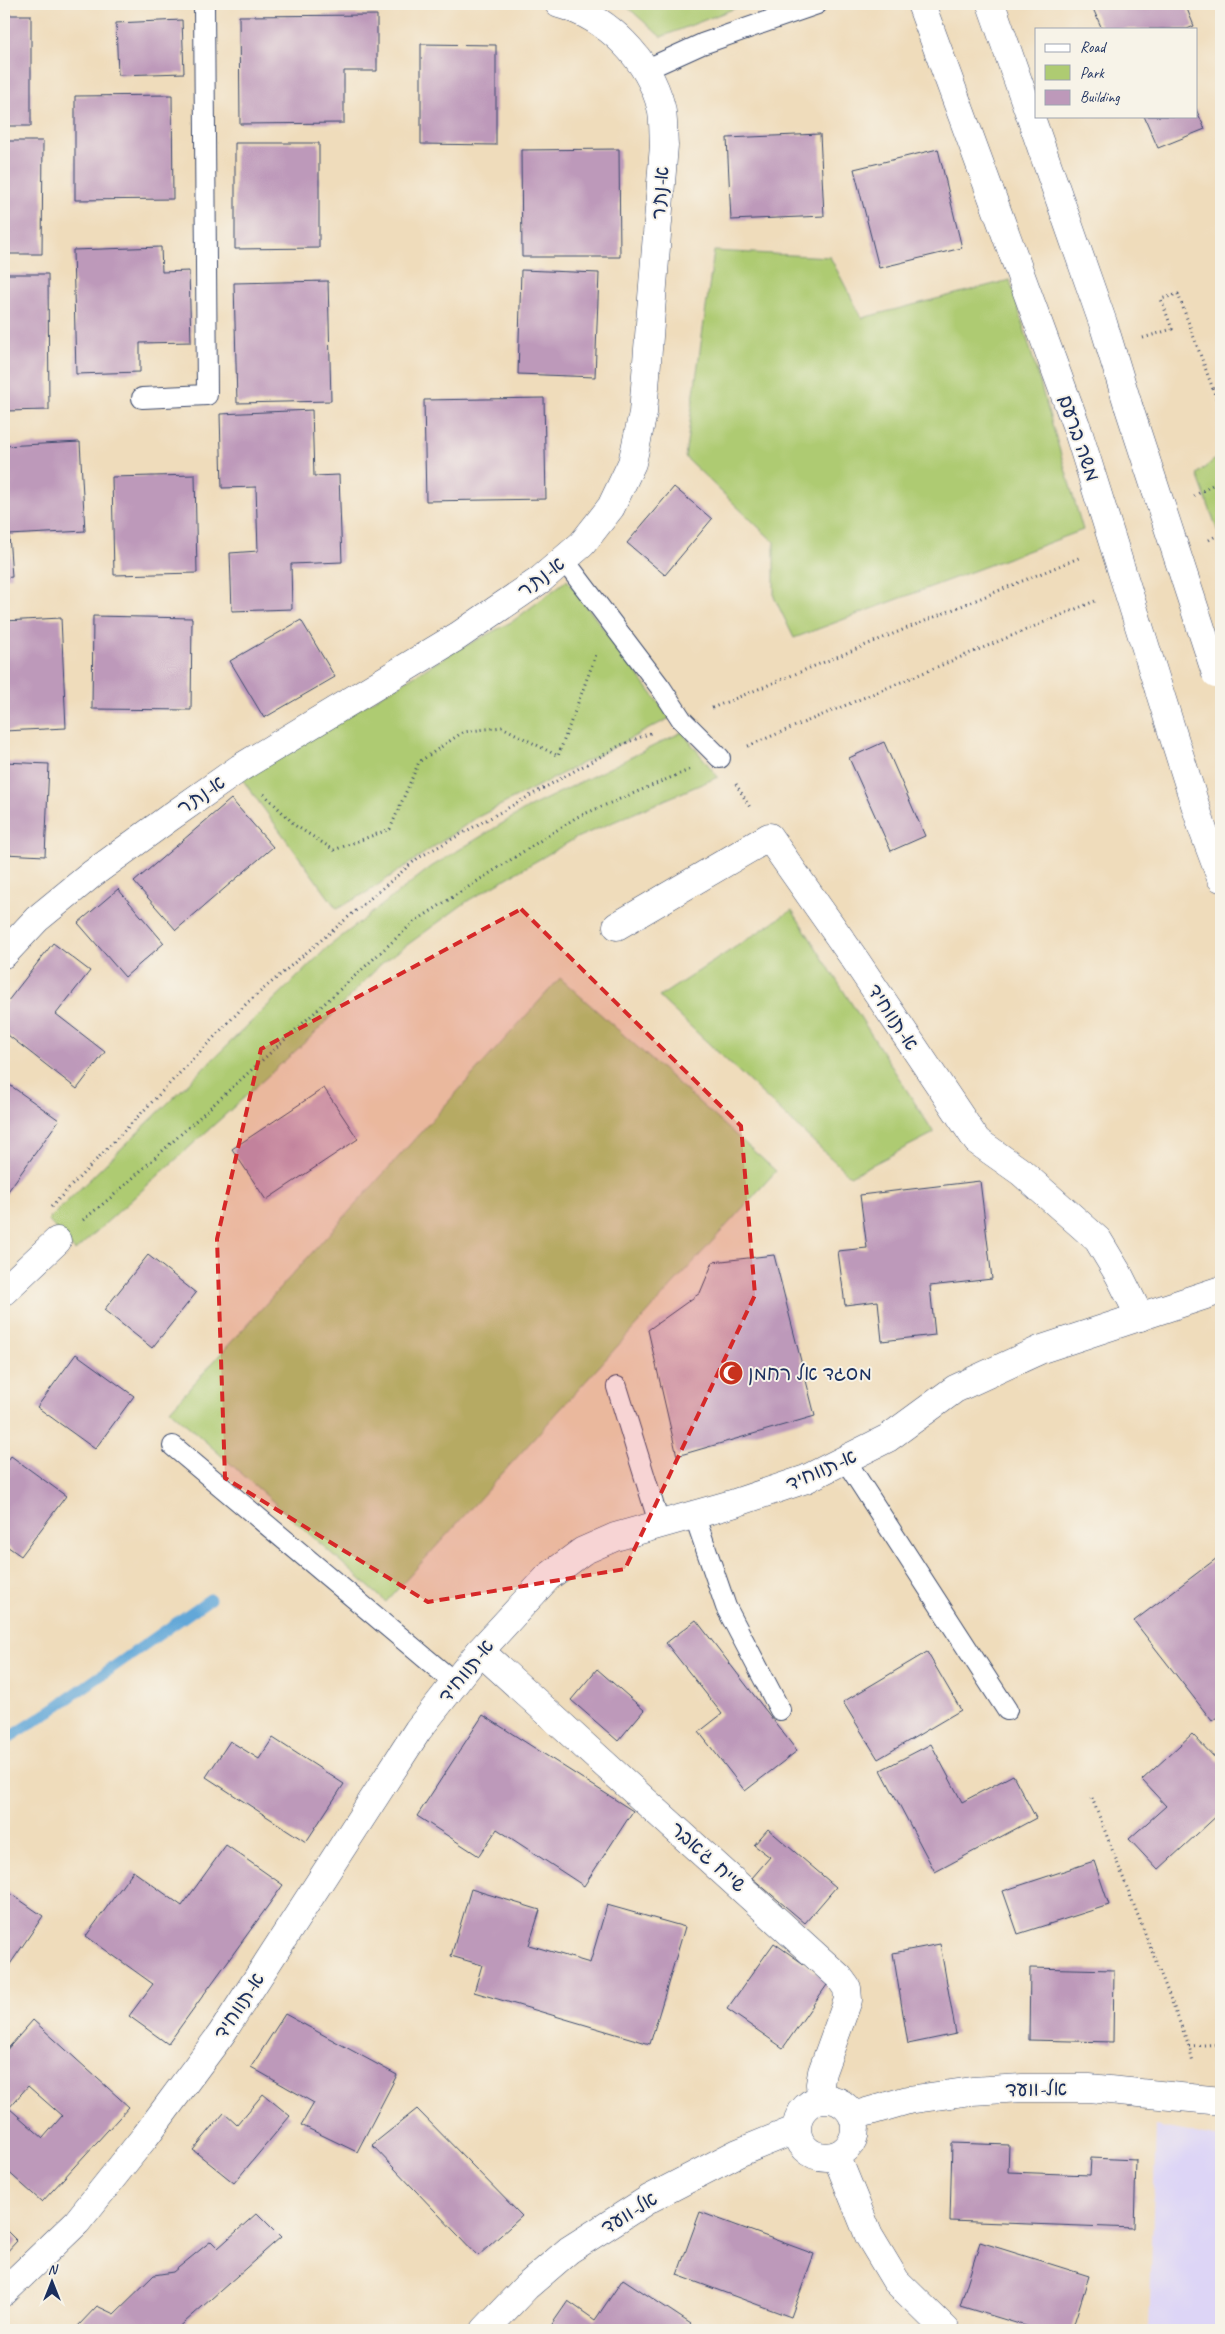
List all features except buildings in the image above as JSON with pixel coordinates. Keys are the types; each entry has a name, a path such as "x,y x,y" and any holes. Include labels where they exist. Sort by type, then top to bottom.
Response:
{"street":[{"name":"א-נת'ר","path":"4,954 37,919 92,874 240,768 458,636 540,580 582,544 611,507 632,462 643,413 664,145 661,107 647,69 620,37 573,8 559,4"},
{"name":"משה ברעם","path":"921,4 1077,428 1203,830 1221,878"},
{"path":"990,4 1103,323 1219,681"},
{"path":"617,926 769,837"},
{"name":"א-תווחיד","path":"769,837 856,961 977,1141 1021,1172 1098,1240 1119,1275 1140,1317"},
{"path":"4,1291 57,1241"},
{"name":"א-תווחיד","path":"4,2292 77,2222 144,2138 222,2033 418,1730 480,1651 548,1577 583,1552 615,1537 659,1523 732,1504 806,1479 846,1461 888,1438 954,1389 1042,1349 1221,1290"},
{"name":"שייח' ג'אבר","path":"480,1651 839,1977 847,1988 848,2000 822,2072 820,2084 822,2098"},
{"name":"אל-וועד","path":"853,2116 908,2100 972,2091 1022,2088 1089,2088 1211,2100"},
{"path":"822,2098 831,2098 841,2102 853,2116 854,2134 844,2151 827,2157 808,2152 802,2145 797,2129 798,2116 812,2102 822,2098"},
{"name":"אל-וועד","path":"485,2330 526,2287 569,2250 649,2199 738,2153 797,2129"},
{"path":"836,2155 869,2236 896,2281 946,2330"}],"lane":[{"path":"142,398 207,395 204,4"},
{"path":"647,69 702,44 816,4"},
{"path":"564,560 661,688 682,720 720,758"},
{"path":"617,1387 659,1523"},
{"path":"172,1446 455,1683"},
{"path":"846,1461 1007,1710"},
{"path":"694,1514 726,1608 780,1710"}],"path":[{"path":"1172,329 1161,299 1178,294 1221,411"},
{"path":"1188,500 1221,480"},
{"path":"1205,542 1221,533"},
{"path":"44,1214 247,1003 418,858 621,745 1086,556"},
{"path":"57,1241 114,1195 414,922 577,817 1098,600"},
{"path":"240,768 296,826 334,850 390,829 420,762 463,732 502,727 558,756 609,619"},
{"path":"720,758 769,837"},
{"path":"1092,1798 1211,2100"},
{"path":"1189,2046 1221,2044"}],"highlighted area":[{"path":"521,909 741,1126 755,1295 625,1569 428,1602 225,1478 217,1239 261,1049"}],"shaded area":[{"path":"1156,2126 1221,2138 1221,2330 1149,2330"}],"green space":[{"path":"624,4 746,4 661,37"},
{"path":"714,251 830,257 862,318 1010,280 1083,530 794,638 774,597 774,542 685,457"},
{"path":"1221,454 1221,540 1197,474"},
{"path":"567,580 670,718 476,818 369,891 337,909 242,779 452,653 513,621"},
{"path":"682,732 718,777 576,838 469,900 381,964 313,1035 75,1251 48,1220 328,947 431,867 526,809"},
{"path":"792,910 934,1133 850,1176 659,997"},
{"path":"560,978 776,1171 386,1602 170,1410"}],"waterway":[{"path":"4,1741 49,1712 210,1599"}],"place":[{"name":"מסגד אל רחמן","path":"731,1373"}]}
